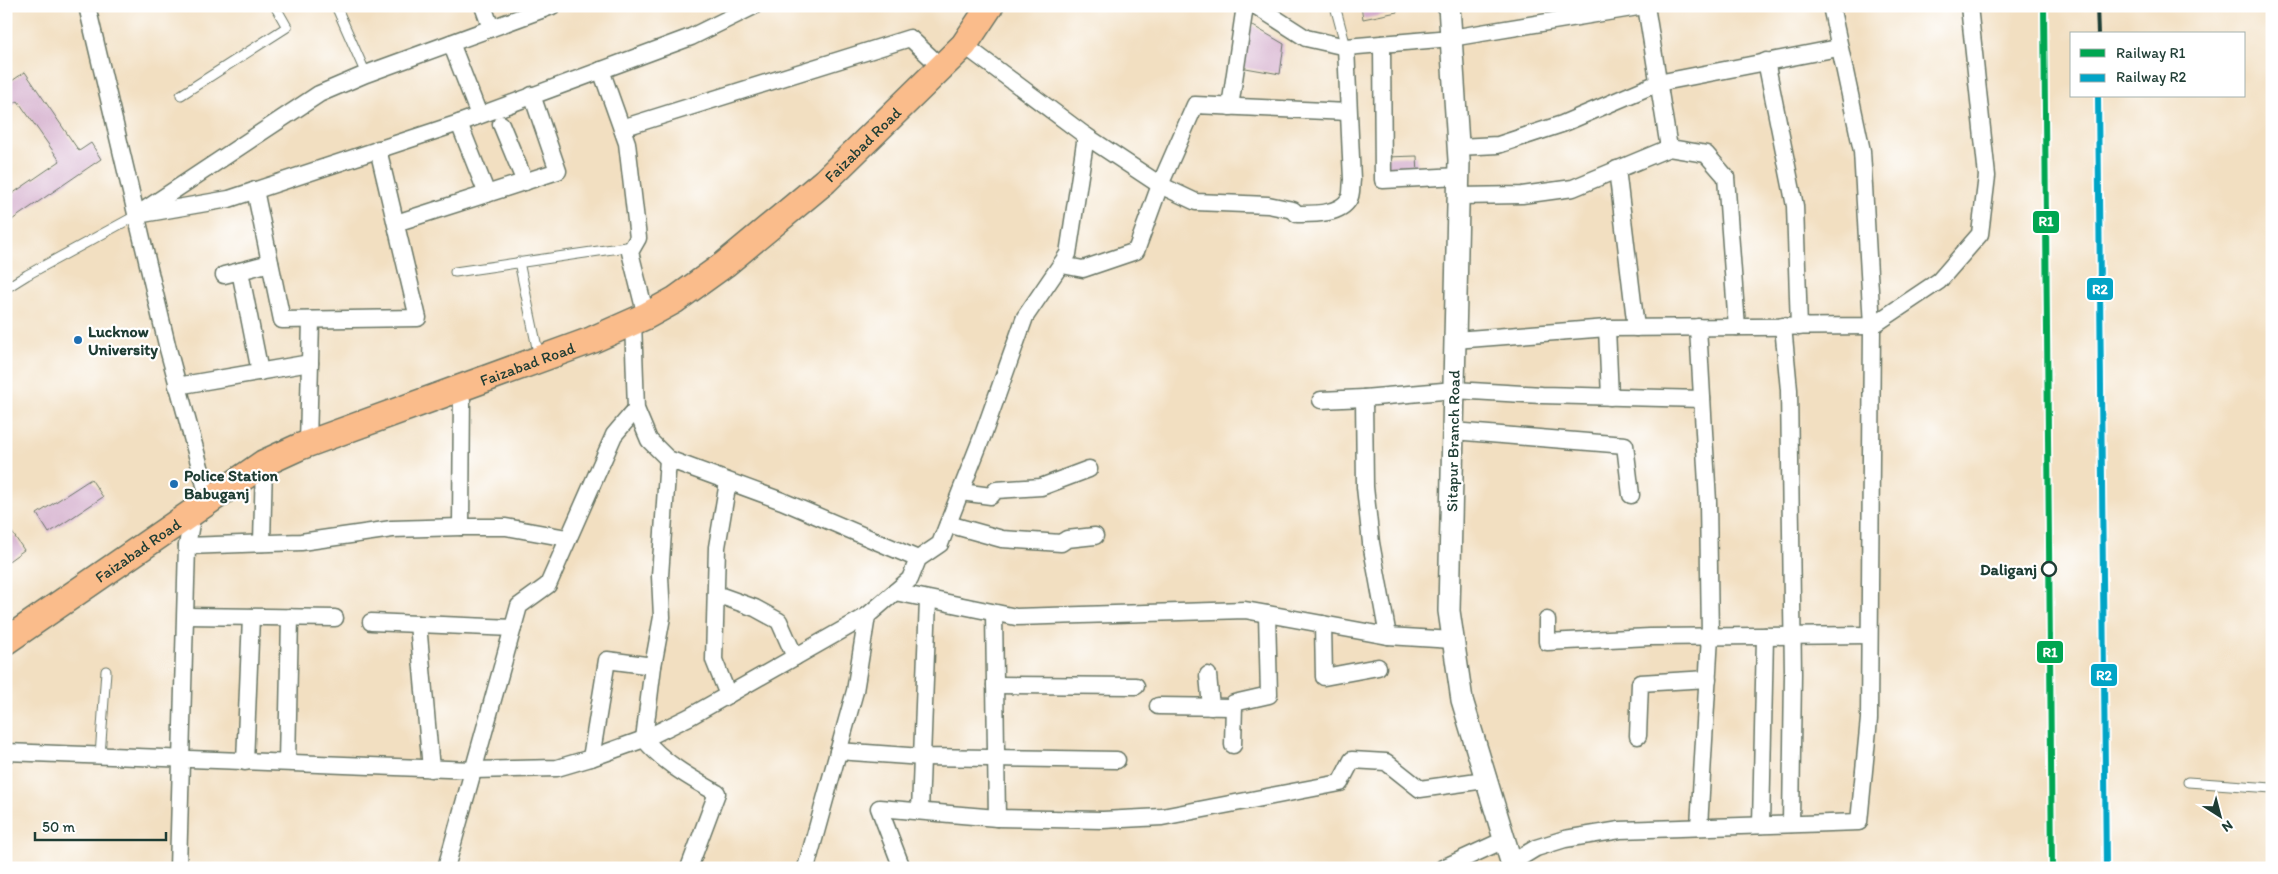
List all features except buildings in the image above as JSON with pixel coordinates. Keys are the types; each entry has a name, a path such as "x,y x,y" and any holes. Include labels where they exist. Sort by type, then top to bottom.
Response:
{"main road":[{"name":"Faizabad Road","path":"6,641 264,462 540,359 640,319 675,300 725,264 825,182 964,45 990,6"}],"street":[{"path":"87,6 177,386 201,506 187,546 178,868"},
{"path":"483,6 491,28"},
{"path":"137,215 319,94 366,74 552,6"},
{"path":"137,215 229,199 459,123 691,37 754,6"},
{"path":"1230,107 1245,6"},
{"name":"Sitapur Branch Road","path":"1449,6 1459,186 1449,611 1462,700 1512,865"},
{"path":"1263,8 1306,38 1346,47 1451,38 1645,6 1669,148"},
{"path":"1512,865 1536,848 1565,839 1620,830 1859,822 1869,719 1872,326 1862,152 1830,6"},
{"path":"1455,340 1608,328 1872,326 1939,281 1980,234 1987,176 1969,6"},
{"path":"622,128 910,38 941,67"},
{"path":"451,43 479,115"},
{"path":"1382,44 1383,180 1459,186 1522,195 1573,188 1669,148 1706,154 1726,177 1737,327"},
{"path":"964,45 1086,136 1160,185 1196,202 1268,205 1293,210 1297,214 1338,210 1350,199 1352,180 1346,47"},
{"path":"1458,147 1498,145 1562,124 1658,83 1838,48"},
{"path":"1766,62 1795,206 1789,390 1792,636 1791,824"},
{"path":"601,70 628,142 638,238 630,252 640,319 636,409 649,440 668,459 782,501 918,559"},
{"path":"396,223 558,171 532,95"},
{"path":"1062,265 1082,269 1136,251 1160,185 1195,105 1348,112"},
{"path":"459,123 487,194"},
{"path":"501,124 525,182"},
{"path":"6,752 431,769 557,768 644,739 728,695 867,616 910,579 918,559 940,544 1025,317 1068,254 1086,136"},
{"path":"255,190 282,320 418,318 378,150"},
{"path":"1617,169 1636,328"},
{"path":"260,372 232,273 270,263"},
{"path":"308,444 310,320"},
{"path":"1698,327 1708,502 1710,636 1699,827"},
{"path":"1608,328 1610,397"},
{"path":"177,386 310,364"},
{"path":"461,527 462,387"},
{"path":"1321,400 1454,390 1702,399"},
{"path":"1364,398 1364,487 1371,543 1388,636"},
{"path":"446,868 519,606 548,585 567,538 614,435 636,409"},
{"path":"1454,431 1626,446 1630,495"},
{"path":"668,459 660,576 662,617 653,666 644,739 674,769 717,793 689,868"},
{"path":"262,543 264,462"},
{"path":"961,492 991,496 996,490 1041,487 1089,468"},
{"path":"728,482 717,547 714,660 728,695"},
{"path":"948,524 1002,539 1061,543 1067,539 1095,536"},
{"path":"187,546 301,542 392,528 506,527 567,538"},
{"path":"895,592 1016,617 1245,610 1388,636 1453,640"},
{"path":"716,594 755,608 778,621 795,657"},
{"path":"920,812 928,600"},
{"path":"994,613 997,818"},
{"path":"1233,745 1234,703 1269,695 1267,614"},
{"path":"186,616 335,618"},
{"path":"806,868 855,691 867,616"},
{"path":"245,762 251,617"},
{"path":"286,762 290,617"},
{"path":"1547,620 1548,642 1650,637 1869,635"},
{"path":"371,622 513,628"},
{"path":"418,624 431,769"},
{"path":"1323,624 1324,677 1378,667"},
{"path":"1761,825 1765,636"},
{"path":"591,758 607,660 653,666"},
{"path":"1208,675 1211,707"},
{"path":"1638,736 1640,683 1708,680"},
{"path":"995,685 1136,686"},
{"path":"1158,706 1234,707"},
{"path":"838,751 922,757 1117,760"},
{"path":"902,868 880,808 997,818 1103,820 1162,816 1340,782 1352,760 1386,762 1420,789 1485,780"},
{"path":"1444,868 1504,840"}],"lane":[{"path":"181,95 287,27 274,6"},
{"path":"336,6 366,74"},
{"path":"1335,6 1346,47"},
{"path":"6,288 137,215"},
{"path":"455,272 633,246"},
{"path":"519,262 540,359"},
{"path":"100,756 106,671"},
{"path":"2188,782 2272,788"}],"railway":[{"path":"2097,6 2098,32"},
{"path":"2098,98 2106,868"}],"rail line":[{"name":"R1","path":"2044,6 2052,868"},
{"name":"R2","path":"2098,98 2106,868"}],"place":[{"name":"Lucknow University","path":"78,340"},
{"name":"Police Station Babuganj","path":"174,484"},
{"name":"Daliganj","path":"2049,569"}]}
